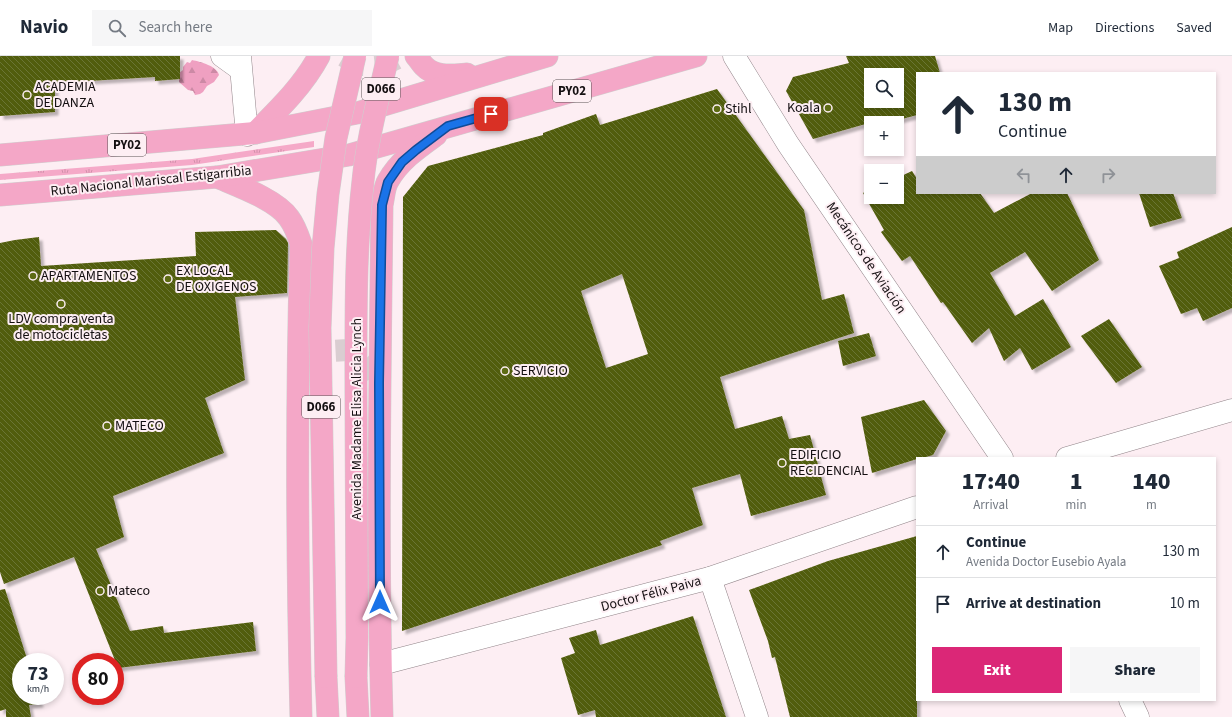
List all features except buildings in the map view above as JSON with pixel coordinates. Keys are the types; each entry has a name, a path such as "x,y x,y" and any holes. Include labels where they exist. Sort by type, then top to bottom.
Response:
{"highway":[{"path":"251,134 280,108 298,87 319,56"},
{"name":"D066","path":"328,717 320,328 323,248 328,194 336,138 355,56"},
{"name":"D066","path":"365,117 388,56"},
{"path":"416,56 424,67 432,72 445,75 468,74 506,69"},
{"name":"PY02","path":"0,155 251,134 365,117 547,56"},
{"name":"PY02","path":"448,126 696,56"},
{"name":"Avenida Madame Elisa Alicia Lynch","path":"358,717 356,677 356,351 357,282 365,117"},
{"path":"382,717 379,383 382,205 388,182 402,162 448,126"},
{"name":"Ruta Nacional Mariscal Estigarribia","path":"0,195 217,177 349,155 448,126"},
{"path":"217,177 265,198 282,210 293,224 301,244 298,335 297,523 301,717"}],"street":[{"path":"222,56 240,62 251,134"},
{"name":"Mecánicos de Aviación","path":"734,56 788,144 1001,457"},
{"path":"1070,457 1232,410"},
{"name":"Doctor Félix Paiva","path":"381,664 710,578 916,507"},
{"path":"710,578 757,717"},
{"path":"1130,701 1138,717"}],"green space":[{"path":"192,60 212,67 218,72 219,75 203,92 195,95 193,91 188,90 179,82 179,73 183,70 183,67 187,62 190,63"},
{"path":"314,141 314,147 192,165 0,180 0,174 192,159"}],"tunnel":[{"path":"344,56 362,65 388,62 400,56"},
{"path":"307,365 310,361 329,351 348,350 363,355 372,364 379,383"}],"place":[{"name":"ACADEMIA DE DANZA","path":"27,95"},
{"name":"Koala","path":"828,108"},
{"name":"Stihl","path":"717,109"},
{"name":"APARTAMENTOS","path":"33,276"},
{"name":"EX LOCAL DE OXIGENOS","path":"168,279"},
{"name":"LDV compra venta de motocicletas","path":"61,304"},
{"name":"SERVICIO","path":"505,371"},
{"name":"MATECO","path":"107,426"},
{"name":"EDIFICIO RECIDENCIAL","path":"782,463"},
{"name":"Mateco","path":"100,591"}],"route":[{"path":"380,602 379,383 382,205 388,182 402,162 416,150 448,126 491,114"}]}
